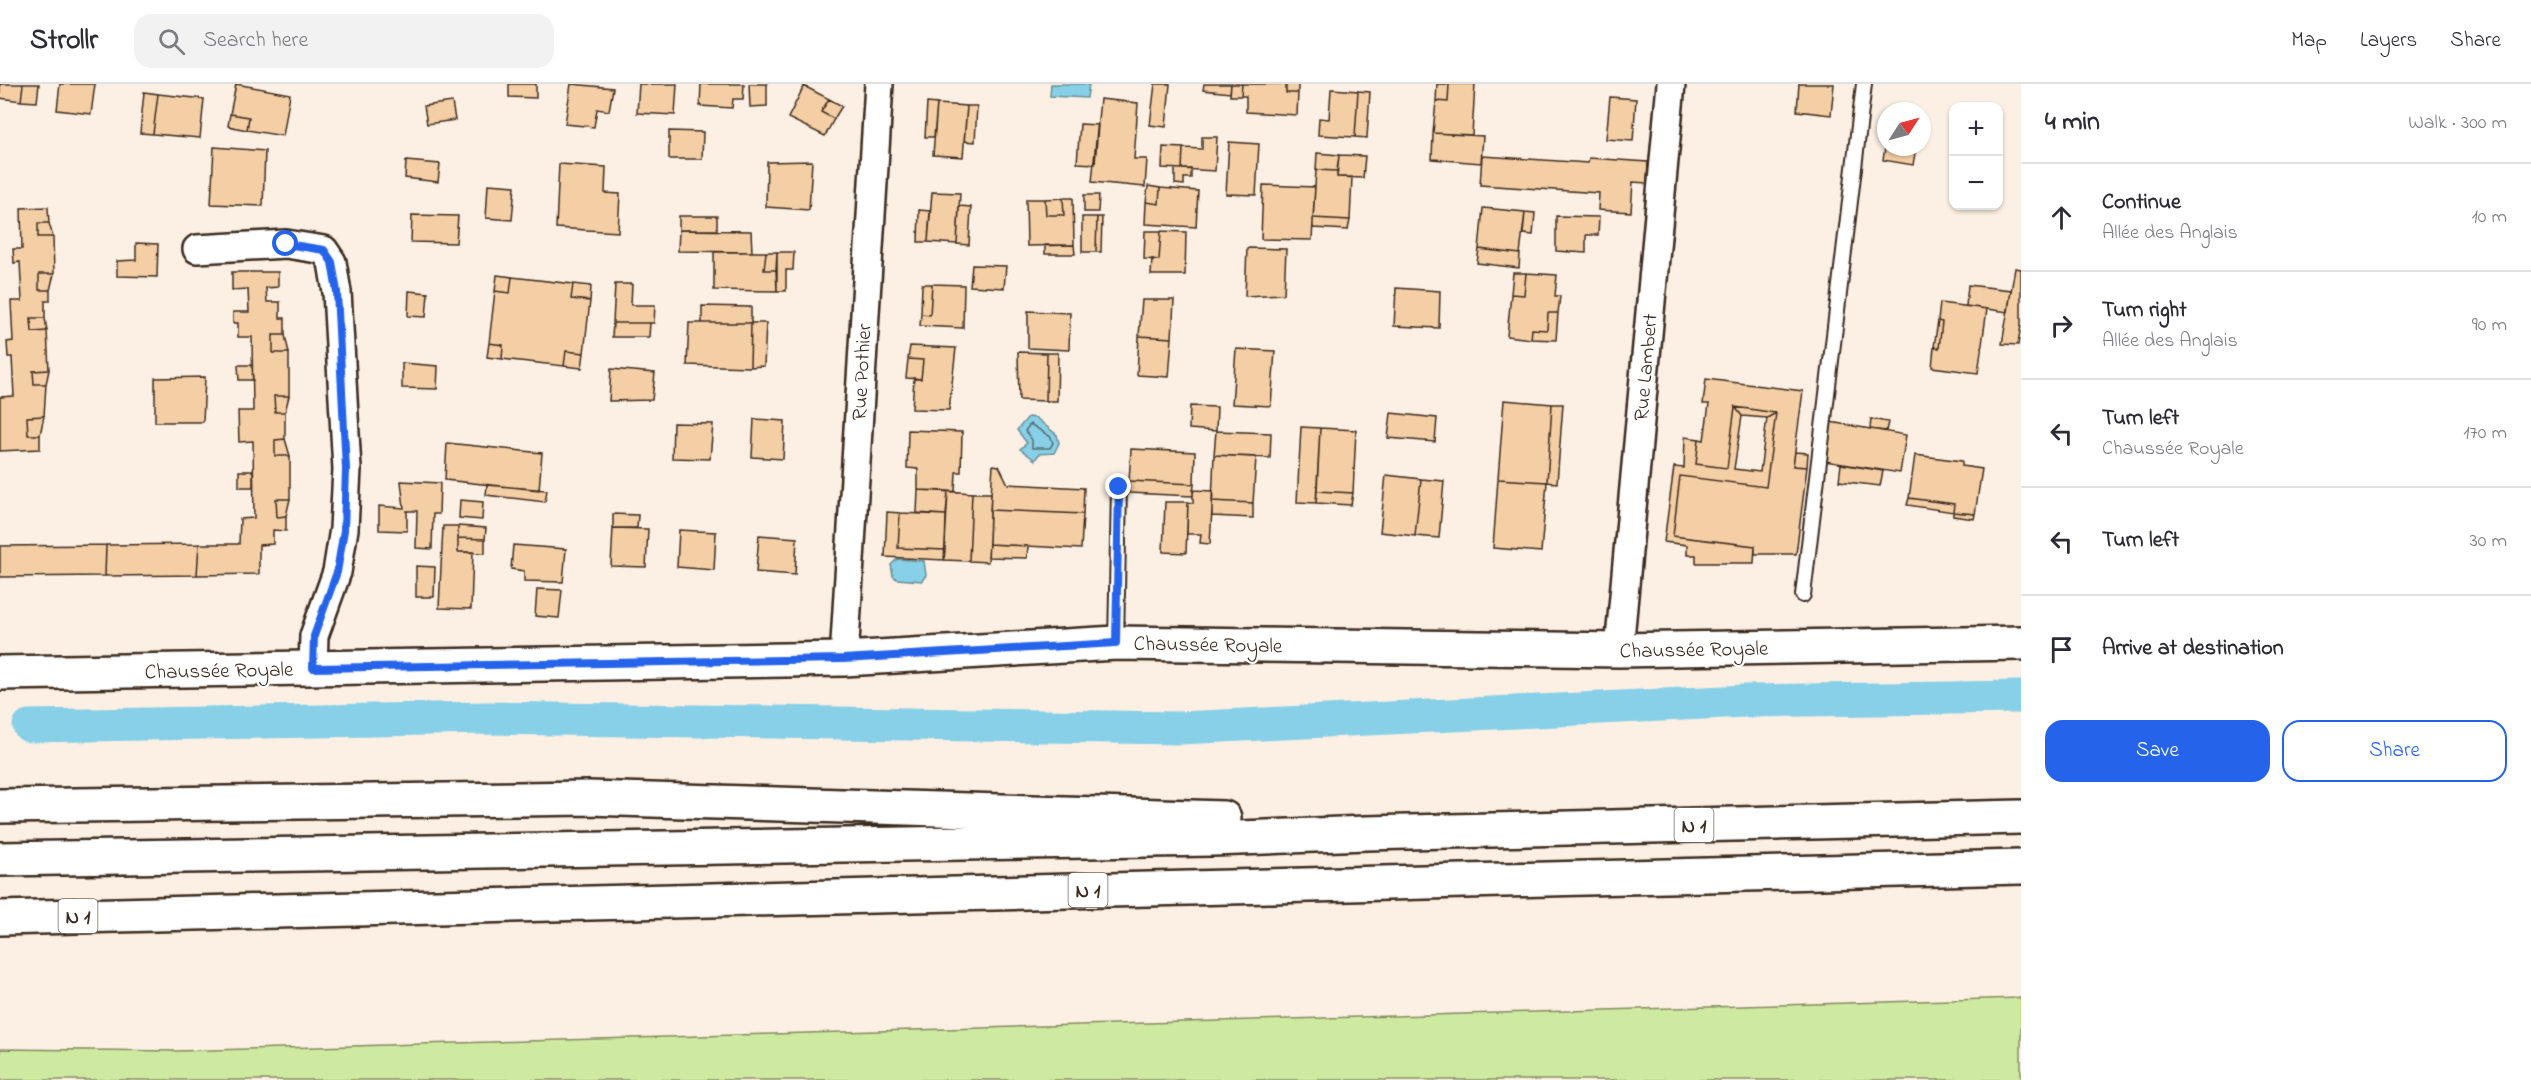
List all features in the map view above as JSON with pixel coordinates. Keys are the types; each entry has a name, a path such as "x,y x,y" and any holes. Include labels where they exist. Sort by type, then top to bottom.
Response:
{"main road":[{"name":"Chaussée Royale","path":"0,674 843,659 1116,643 1619,650 2021,643"},
{"path":"0,806 588,798 1223,818 1366,833"},
{"name":"N 1","path":"0,859 1166,840 2021,817"},
{"name":"N 1","path":"0,918 2021,867"}],"street":[{"name":"Rue Pothier","path":"843,659 879,84"},
{"name":"Rue Lambert","path":"1619,650 1671,84"},
{"path":"197,249 286,244 324,250 332,262 337,292 346,469 344,530 337,572 314,636 313,668"}],"lane":[{"path":"1803,595 1864,84"},
{"path":"1116,643 1119,487"}],"green space":[{"path":"2021,998 2021,1080 0,1080 0,1049 178,1051"}],"water":[{"path":"1051,84 1089,84 1087,98 1050,96"},
{"path":"1028,417 1036,418 1057,435 1059,443 1054,453 1039,454 1035,460 1020,449 1027,443 1017,430"},
{"path":"897,559 924,561 926,575 922,581 897,579 893,576 891,565"}],"building":[{"path":"0,84 23,84 21,101 0,98"},
{"path":"23,84 39,84 37,102 21,101"},
{"path":"60,84 95,84 91,114 57,110"},
{"path":"236,84 290,94 283,136 247,130 249,117 230,114"},
{"path":"509,84 536,84 536,98 509,97"},
{"path":"571,84 613,88 609,111 597,109 594,127 565,124"},
{"path":"639,84 677,84 675,115 637,113"},
{"path":"701,84 744,84 743,99 733,99 732,108 700,106"},
{"path":"749,84 767,84 767,106 750,107"},
{"path":"1155,84 1170,84 1166,127 1150,125"},
{"path":"1204,84 1231,84 1230,93 1203,90"},
{"path":"1231,84 1242,84 1241,96 1230,96"},
{"path":"1242,84 1286,84 1286,93 1298,93 1297,115 1246,112 1246,96 1241,96"},
{"path":"1286,84 1298,84 1298,93 1286,93"},
{"path":"1437,84 1449,84 1448,102 1436,101"},
{"path":"1449,84 1475,84 1472,135 1433,133 1436,101 1448,102"},
{"path":"1799,84 1834,84 1831,115 1797,111"},
{"path":"804,86 829,99 821,112 834,119 825,136 788,118"},
{"path":"1331,89 1358,91 1355,137 1318,135 1319,118 1329,119"},
{"path":"1358,91 1370,92 1367,138 1355,137"},
{"path":"144,92 158,94 153,134 140,133"},
{"path":"158,94 204,99 200,138 153,134"},
{"path":"1610,97 1636,99 1633,141 1606,139"},
{"path":"829,99 842,106 834,119 821,112"},
{"path":"1100,99 1138,103 1134,159 1147,159 1145,187 1092,182"},
{"path":"452,102 455,120 427,124 424,106"},
{"path":"927,103 937,104 934,137 925,137"},
{"path":"937,104 967,106 963,157 933,155"},
{"path":"967,106 977,106 975,142 964,141"},
{"path":"230,114 249,117 247,130 228,126"},
{"path":"1080,124 1098,125 1095,164 1077,163"},
{"path":"669,131 703,132 702,159 669,159"},
{"path":"1433,133 1483,136 1481,163 1432,159"},
{"path":"1202,137 1217,137 1215,171 1182,169 1183,148 1202,149"},
{"path":"1229,142 1259,144 1256,195 1226,194"},
{"path":"214,147 265,151 263,206 211,204"},
{"path":"1163,147 1183,148 1182,169 1162,168"},
{"path":"1317,153 1339,155 1337,171 1316,170"},
{"path":"1339,155 1365,156 1363,178 1337,177"},
{"path":"1482,156 1588,163 1589,158 1648,162 1647,183 1633,182 1631,212 1598,210 1599,193 1480,185"},
{"path":"1884,156 1914,156 1913,165 1883,160"},
{"path":"406,161 440,164 438,182 405,178"},
{"path":"812,161 809,210 766,207 767,162"},
{"path":"559,164 606,167 605,193 620,194 618,232 556,228"},
{"path":"1175,169 1191,169 1191,178 1184,178 1184,185 1175,184"},
{"path":"1316,170 1337,171 1337,177 1352,177 1350,220 1313,218"},
{"path":"488,184 515,186 512,220 486,218"},
{"path":"1263,185 1315,187 1312,240 1261,239"},
{"path":"1148,186 1160,188 1159,204 1146,202"},
{"path":"1160,188 1198,191 1196,227 1145,224 1146,202 1159,204"},
{"path":"932,192 960,193 957,244 928,242"},
{"path":"1084,195 1099,195 1098,212 1084,212"},
{"path":"1063,198 1064,215 1046,215 1045,199"},
{"path":"1063,198 1073,198 1074,245 1027,246 1026,199 1045,199 1046,215 1064,215"},
{"path":"959,206 971,207 969,245 957,244"},
{"path":"48,207 49,223 38,223 38,237 53,237 54,274 39,274 39,290 50,290 50,301 45,301 45,318 31,318 32,332 47,331 49,370 33,371 34,384 46,384 44,416 27,417 28,435 40,435 40,449 0,451 0,397 14,396 12,357 8,357 7,342 13,341 11,301 22,301 20,262 14,263 13,249 22,249 21,208"},
{"path":"1483,208 1525,212 1520,254 1479,249"},
{"path":"919,210 930,211 928,242 918,242"},
{"path":"1525,212 1535,213 1533,235 1523,234"},
{"path":"412,215 458,216 456,243 411,242"},
{"path":"679,216 717,216 717,230 679,230"},
{"path":"1556,216 1599,217 1598,235 1586,235 1586,253 1556,251"},
{"path":"1082,217 1097,217 1096,252 1082,252"},
{"path":"1097,217 1102,217 1101,252 1096,252"},
{"path":"1313,218 1350,220 1348,230 1313,228"},
{"path":"38,223 49,223 53,237 38,237"},
{"path":"679,230 751,231 752,252 678,251"},
{"path":"1145,231 1161,231 1159,260 1144,259"},
{"path":"1161,231 1186,232 1185,275 1151,275 1152,259 1159,260"},
{"path":"136,243 158,244 157,277 117,276 117,261 136,260"},
{"path":"1045,245 1074,245 1075,254 1045,254"},
{"path":"1247,248 1286,249 1284,294 1245,296"},
{"path":"1479,249 1520,254 1519,268 1477,263"},
{"path":"714,252 766,252 764,270 776,270 777,291 714,290"},
{"path":"766,252 777,252 776,270 764,270"},
{"path":"777,252 794,252 793,270 786,270 786,291 777,291"},
{"path":"972,265 1006,266 1004,288 970,286"},
{"path":"2015,268 2021,269 2021,325 2018,345 2002,344"},
{"path":"232,272 278,272 278,287 266,288 267,302 280,302 280,318 285,318 285,335 273,335 273,353 289,353 289,396 274,396 275,412 285,412 285,439 275,440 275,456 290,456 290,499 276,499 277,517 286,516 286,531 273,530 273,544 259,545 259,574 197,575 199,544 239,544 240,519 254,518 253,441 239,442 238,411 253,411 252,337 238,337 238,323 233,323 233,312 249,312 248,289 232,290"},
{"path":"1513,273 1526,273 1524,295 1511,294"},
{"path":"1526,273 1557,275 1555,296 1560,296 1558,313 1548,313 1547,330 1532,329 1531,339 1507,336 1511,294 1524,295"},
{"path":"39,274 54,274 50,290 39,290"},
{"path":"497,275 512,277 510,293 495,291"},
{"path":"512,277 573,284 571,299 590,301 584,353 566,351 564,366 502,359 503,345 489,343 495,291 510,293"},
{"path":"573,284 591,286 590,301 571,299"},
{"path":"615,284 632,284 631,305 655,305 654,323 613,323"},
{"path":"922,284 932,284 930,315 921,314"},
{"path":"932,284 964,285 963,328 920,326 921,314 930,315"},
{"path":"1968,285 2011,290 2008,312 1966,306"},
{"path":"1396,288 1440,291 1439,328 1394,326"},
{"path":"409,291 428,293 426,317 408,316"},
{"path":"1142,300 1174,300 1172,338 1139,336"},
{"path":"1940,303 1987,309 1978,373 1932,367 1934,347 1939,348 1942,322 1938,321"},
{"path":"702,306 751,307 751,323 702,323"},
{"path":"1028,311 1070,313 1069,350 1028,348"},
{"path":"1548,313 1558,313 1556,340 1531,339 1532,329 1547,330"},
{"path":"31,318 45,318 47,331 32,332"},
{"path":"1938,321 1942,322 1939,348 1934,347"},
{"path":"613,323 650,323 649,337 612,337"},
{"path":"689,323 751,323 750,367 687,365"},
{"path":"751,323 766,323 764,366 750,367"},
{"path":"273,335 285,335 289,353 273,353"},
{"path":"1139,336 1172,338 1169,377 1137,375"},
{"path":"489,343 503,345 502,359 487,357"},
{"path":"910,346 956,348 949,410 912,409 914,378 921,379 923,360 908,359"},
{"path":"1236,349 1275,351 1271,406 1232,404"},
{"path":"566,351 584,353 582,368 564,366"},
{"path":"1018,352 1047,353 1046,401 1019,400"},
{"path":"1047,353 1058,353 1057,401 1046,401"},
{"path":"908,359 923,360 921,379 906,378"},
{"path":"402,363 438,366 437,389 402,388"},
{"path":"238,365 252,365 253,380 239,380"},
{"path":"611,369 655,373 652,400 609,401"},
{"path":"49,370 46,384 34,384 33,371"},
{"path":"205,377 203,422 155,422 155,378"},
{"path":"1706,379 1803,391 1793,466 1807,467 1796,554 1755,554 1755,546 1673,536 1680,476 1766,487 1776,413 1735,407 1727,468 1696,464 1699,439 1704,440 1709,404 1703,404"},
{"path":"274,396 289,396 285,412 275,412"},
{"path":"1504,400 1552,404 1547,482 1498,479"},
{"path":"1552,404 1563,404 1557,483 1547,482"},
{"path":"1190,406 1217,407 1216,431 1189,429"},
{"path":"1735,407 1742,416 1734,469 1760,472 1767,418 1776,413 1766,487 1680,476 1673,536 1755,546 1754,563 1696,563 1696,555 1687,555 1687,545 1664,542 1674,467 1684,468 1685,437 1699,439 1696,464 1727,468"},
{"path":"1735,407 1776,413 1767,418 1742,416"},
{"path":"1391,413 1437,418 1435,442 1388,438"},
{"path":"44,416 40,435 28,435 27,417"},
{"path":"754,419 785,421 783,459 752,457"},
{"path":"1871,419 1888,422 1886,431 1870,429"},
{"path":"1830,422 1906,435 1900,473 1824,461"},
{"path":"673,423 713,424 710,459 672,458"},
{"path":"1301,427 1320,428 1316,503 1297,502"},
{"path":"1320,428 1356,430 1353,493 1317,491"},
{"path":"908,430 962,432 961,472 956,472 955,492 918,490 918,469 907,468"},
{"path":"1216,431 1271,433 1270,458 1214,455"},
{"path":"285,439 290,456 275,456 275,440"},
{"path":"447,443 542,453 539,490 445,480"},
{"path":"1131,449 1195,452 1194,484 1129,481"},
{"path":"1795,452 1808,453 1807,467 1793,466"},
{"path":"1214,455 1256,457 1253,503 1212,501"},
{"path":"1915,455 1962,461 1962,466 1982,469 1975,514 1953,512 1954,504 1909,498"},
{"path":"1841,464 1883,471 1880,486 1839,481"},
{"path":"993,465 999,466 1008,484 1084,488 1083,514 990,510"},
{"path":"239,471 253,471 253,487 239,487"},
{"path":"1386,475 1421,479 1415,536 1380,532"},
{"path":"1421,479 1444,481 1439,538 1415,536"},
{"path":"1498,479 1547,482 1541,552 1493,548"},
{"path":"401,481 440,483 439,514 433,514 432,549 416,548 417,511 407,511 407,531 379,530 379,506 404,508"},
{"path":"1129,481 1194,484 1193,496 1129,493"},
{"path":"487,485 547,490 545,502 486,495"},
{"path":"918,490 948,491 946,515 917,513"},
{"path":"1193,490 1213,491 1210,544 1200,543 1201,534 1187,534 1188,502 1193,503"},
{"path":"948,491 972,493 969,561 944,560"},
{"path":"1317,491 1353,493 1351,505 1316,503"},
{"path":"972,493 991,493 988,562 969,561"},
{"path":"1909,498 1954,504 1953,512 1907,505"},
{"path":"276,499 290,499 286,516 277,517"},
{"path":"460,500 483,502 482,520 459,518"},
{"path":"1212,501 1253,503 1253,518 1212,516"},
{"path":"1165,502 1188,502 1186,553 1163,552"},
{"path":"990,510 1083,514 1081,549 989,544"},
{"path":"887,512 900,513 898,548 945,550 944,560 885,557"},
{"path":"1953,512 1975,514 1974,519 1953,516"},
{"path":"900,513 946,515 945,550 898,548"},
{"path":"613,514 638,515 637,528 613,528"},
{"path":"443,526 458,526 458,552 473,552 471,609 439,608"},
{"path":"458,526 486,528 485,539 458,538"},
{"path":"613,528 648,529 646,567 611,566"},
{"path":"679,530 716,532 714,570 677,567"},
{"path":"759,535 797,538 795,575 756,572"},
{"path":"458,538 485,539 485,553 458,552"},
{"path":"199,544 197,575 105,576 106,545"},
{"path":"989,544 1028,546 1027,558 988,557"},
{"path":"106,545 105,576 0,577 0,546"},
{"path":"513,545 566,549 563,582 524,581 524,571 511,569"},
{"path":"416,566 435,567 434,597 416,597"},
{"path":"537,589 562,590 559,618 535,616"}],"waterway":[{"path":"29,726 488,718 1180,728 1745,701 2021,697"}],"route":[{"path":"286,244 324,250 332,262 337,292 346,469 344,530 337,572 314,636 313,668 843,659 1116,643 1119,487"}]}
